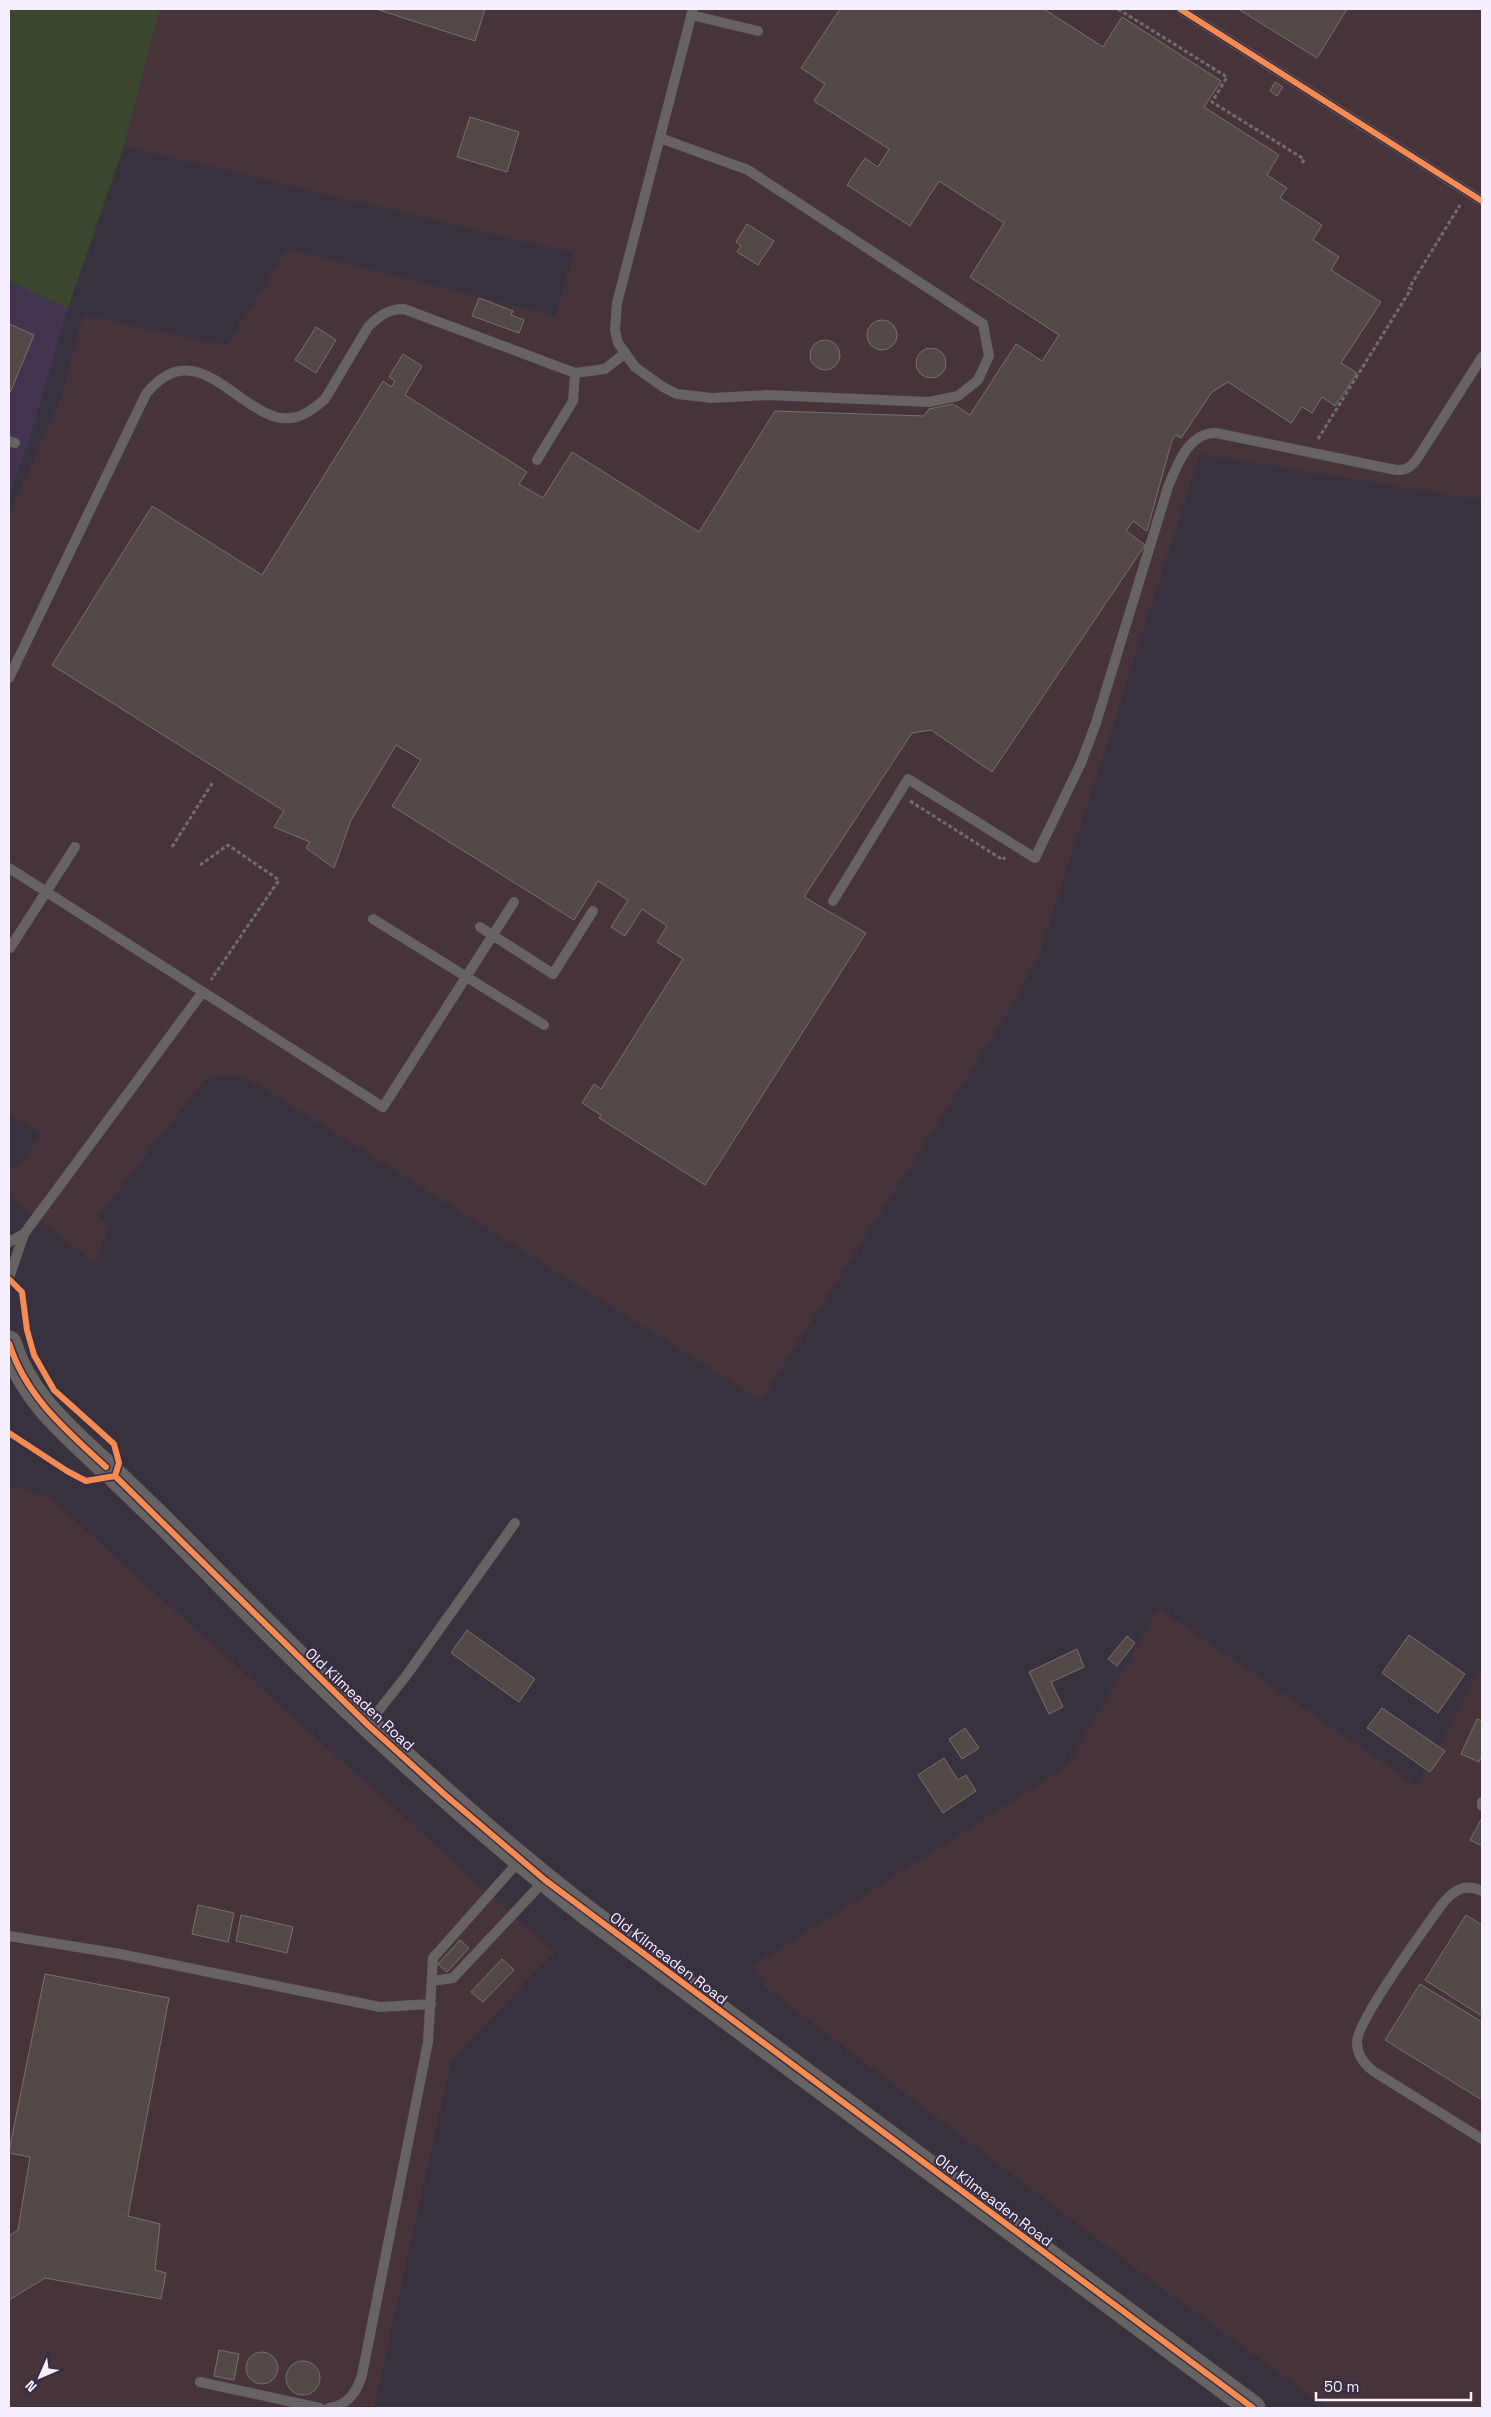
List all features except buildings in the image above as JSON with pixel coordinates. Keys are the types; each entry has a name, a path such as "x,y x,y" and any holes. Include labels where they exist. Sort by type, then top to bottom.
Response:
{"street":[{"name":"Old Kilmeaden Road","path":"9,1343 20,1373 31,1391 59,1424 162,1521 368,1725 520,1860 544,1880 1253,2408"},
{"name":"Old Kilmeaden Road","path":"9,1392 27,1400 59,1424"}],"lane":[{"path":"1180,9 1482,201"},
{"path":"660,138 748,170 983,324 989,356 978,380 958,396 929,402 767,395 712,398 677,394 663,387 635,367 624,354 614,330 617,303 692,12 758,31"},
{"path":"9,678 146,394 154,383 168,374 180,371 196,372 209,377 270,415 292,418 316,407 325,399 368,327 378,317 392,309 404,309 575,373 606,369 624,354"},
{"path":"833,901 908,779 1036,858 1088,746 1164,499 1181,458 1196,440 1210,433 1396,470 1406,469 1419,456 1482,357"},
{"path":"537,460 573,401 575,373"},
{"path":"10,948 75,846"},
{"path":"9,868 383,1107 514,902"},
{"path":"480,927 553,974 593,911"},
{"path":"373,919 544,1025"},
{"path":"9,1278 24,1234 202,993"},
{"path":"9,1242 24,1234"},
{"path":"368,1725 406,1676 515,1523"},
{"path":"329,2408 349,2399 359,2385 362,2374 428,2042 433,1958 520,1860"},
{"path":"432,1982 454,1978 544,1880"},
{"path":"1482,1891 1471,1887 1464,1887 1454,1892 1443,1903 1364,2019 1357,2043 1361,2059 1373,2071 1482,2139"},
{"path":"9,1936 120,1954 380,2007 431,2004"},
{"path":"200,2382 320,2408"}],"path":[{"path":"1118,9 1227,77 1212,102 1304,159 1302,164"},
{"path":"1310,453 1468,192"},
{"path":"172,847 213,782"},
{"path":"200,865 228,845 279,880 202,993"}],"shaded area":[{"path":"160,9 1482,9 1482,500 1200,454 1038,959 1002,1022 761,1400 242,1075 206,1078 99,1215 110,1229 94,1263 9,1196 9,1167 13,1170 42,1135 9,1114 9,514 63,393 83,315 227,346 287,249 556,316 573,253 124,146"},
{"path":"9,281 68,308 31,435 9,496"},
{"path":"9,1486 48,1496 554,1952 451,2061 374,2408 9,2408"},
{"path":"1159,1608 1417,1786 1482,1666 1482,2408 1328,2408 1163,2289 765,1987 753,1966 1067,1766"}],"green space":[{"path":"9,9 160,9 124,146 68,308 9,281"}],"cycle path":[{"path":"1180,9 1482,201"},
{"path":"9,1279 22,1292 27,1330 34,1355 54,1390 114,1444 119,1463 115,1476"},
{"path":"9,1343 16,1362 37,1396 62,1426 106,1467"},
{"path":"9,1433 67,1471 86,1481 115,1476"},
{"path":"115,1476 368,1725 444,1794 545,1880 1253,2408"}]}
